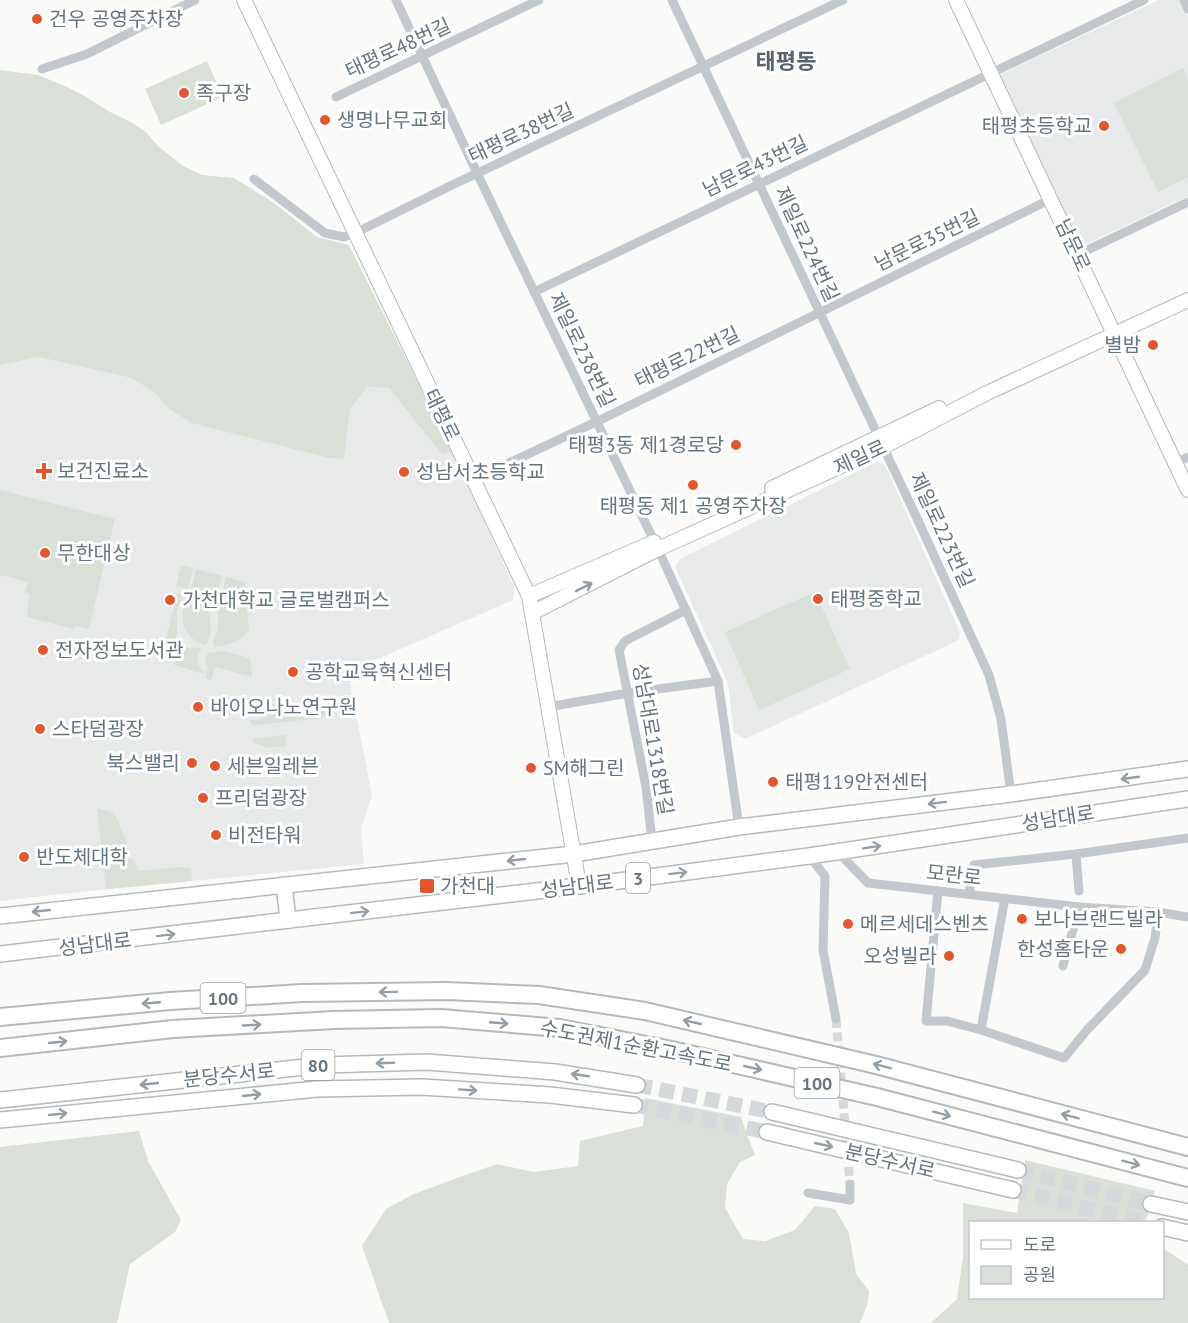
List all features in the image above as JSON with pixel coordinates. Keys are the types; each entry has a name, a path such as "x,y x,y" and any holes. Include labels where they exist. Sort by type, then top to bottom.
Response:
{"highway":[{"name":"수도권제1순환고속도로","path":"0,1017 170,1001 302,993 446,991 539,995 645,1011 876,1065 1188,1146"},
{"name":"수도권제1순환고속도로","path":"0,1048 173,1029 333,1020 441,1018 560,1028 672,1050 877,1097 1188,1178"}],"main road":[{"name":"태평로","path":"244,0 529,596 579,885"},
{"name":"남문로","path":"956,0 1188,490"},
{"name":"제일로","path":"532,613 656,546 768,490 881,442 1188,292"},
{"name":"제일로","path":"1112,331 1188,300"},
{"name":"제일로","path":"529,596 656,546"},
{"name":"성남대로","path":"0,916 574,854 739,827 1011,794 1188,769"},
{"name":"성남대로","path":"0,954 809,856 1188,799"},
{"path":"284,885 288,920"},
{"name":"분당수서로","path":"0,1100 323,1065 427,1062 555,1071 637,1084"},
{"name":"분당수서로","path":"0,1120 317,1089 422,1087 550,1095 634,1105"},
{"name":"분당수서로","path":"772,1112 1018,1170"},
{"name":"분당수서로","path":"767,1131 1013,1190"},
{"path":"1151,1204 1188,1212"},
{"path":"1164,1227 1188,1233"}],"street":[{"path":"42,69 87,54 195,0"},
{"name":"제일로238번길","path":"396,0 687,610 718,681 739,827"},
{"name":"태평로48번길","path":"336,97 539,0"},
{"name":"제일로224번길","path":"672,0 881,442"},
{"name":"태평로38번길","path":"355,233 843,0"},
{"name":"남문로43번길","path":"534,292 1129,3 1144,0"},
{"path":"1184,0 1188,9"},
{"path":"254,179 325,233 344,237 355,233"},
{"name":"남문로35번길","path":"819,313 1051,199"},
{"path":"1077,255 1188,202"},
{"name":"태평로22번길","path":"473,480 819,313"},
{"name":"제일로223번길","path":"881,442 989,675 1001,719 1011,794"},
{"path":"1175,463 1188,457"},
{"name":"성남대로1318번길","path":"652,841 646,787 619,650 625,641 687,610"},
{"path":"548,707 718,681"},
{"path":"969,894 974,865 1076,854 1188,838"},
{"name":"모란로","path":"838,852 868,883 1079,907 1158,912 1188,917"},
{"path":"1076,854 1079,891"},
{"path":"809,856 825,876 823,950 836,1019"},
{"path":"938,891 926,1021 947,1021 981,1030 1064,1058 1087,1030 1145,970 1155,938 1158,912"},
{"path":"981,1030 1005,898"},
{"path":"1063,966 1079,907"},
{"path":"808,1193 850,1200 850,1184"}],"shaded area":[{"name":"태평초등학교","path":"1159,0 1180,0 1188,17 1188,196 1078,248 997,76"},
{"name":"가천대학교 글로벌캠퍼스","path":"39,357 131,378 154,392 169,409 191,423 328,458 344,459 350,409 368,387 389,388 442,455 452,451 515,589 513,600 348,672 372,796 361,828 364,864 0,901 0,365"},
{"name":"태평중학교","path":"877,462 885,465 960,632 959,640 745,739 734,733 728,683 675,566 681,558"}],"green space":[{"name":"족구장","path":"207,61 223,97 161,125 145,89"},
{"path":"1183,68 1188,79 1188,177 1158,192 1114,103"},
{"path":"0,70 38,75 83,95 146,132 158,146 183,166 202,175 234,178 274,203 317,237 349,245 452,451 442,455 389,388 368,387 350,409 344,459 328,458 191,423 169,409 154,392 131,378 39,357 0,365"},
{"path":"0,490 115,519 89,629 75,626 74,629 27,617 29,594 25,592 28,582 0,575"},
{"path":"181,565 193,568 188,589 176,586"},
{"path":"196,569 222,576 217,596 191,589"},
{"path":"226,577 245,582 249,630 230,644 215,647 213,642 218,624 216,603 217,601 223,602 224,598 221,597"},
{"path":"815,592 850,669 759,710 725,632"},
{"path":"178,593 183,597 177,610 177,634 173,644 160,661"},
{"path":"187,599 208,602 211,629 209,640 205,645 192,638 184,626 184,606"},
{"path":"185,648 201,649 198,662 205,674 174,665 175,657"},
{"path":"223,651 250,658 252,677 215,667 211,680 205,678 208,669 205,657 209,653"},
{"path":"338,700 332,712 322,718 256,725 250,721 263,719 261,705 290,703 291,711 323,709"},
{"path":"285,735 286,746 268,748 253,742 256,738"},
{"path":"97,808 114,813 128,846 123,847 124,859 133,859 139,871 182,867 191,869 192,881 106,889"},
{"path":"645,1098 741,1117 755,1155 740,1162 727,1184 725,1208 743,1239 765,1241 795,1230 815,1206 835,1209 849,1233 856,1274 869,1291 868,1302 860,1323 389,1323 362,1246 386,1209 414,1194 497,1164 534,1172 578,1166 580,1141 643,1126"},
{"path":"139,1131 148,1161 181,1220 175,1232 130,1264 117,1323 0,1323 0,1147"},
{"path":"1025,1160 1155,1191 1145,1221 969,1221 969,1299 1164,1299 1164,1249 1188,1265 1188,1323 931,1323 957,1299 963,1257 963,1203 1017,1213"}],"tunnel":[{"path":"836,1019 850,1184"},
{"path":"637,1085 772,1112"},
{"path":"634,1105 767,1132"},
{"path":"1018,1170 1151,1204"},
{"path":"1013,1190 1140,1221"}],"place":[{"name":"건우 공영주차장","path":"37,19"},
{"name":"족구장","path":"184,93"},
{"name":"생명나무교회","path":"325,120"},
{"name":"태평초등학교","path":"1104,126"},
{"name":"별밤","path":"1153,345"},
{"name":"태평3동 제1경로당","path":"736,445"},
{"name":"보건진료소","path":"44,471"},
{"name":"성남서초등학교","path":"404,472"},
{"name":"태평동 제1 공영주차장","path":"693,485"},
{"name":"무한대상","path":"45,553"},
{"name":"태평중학교","path":"818,599"},
{"name":"가천대학교 글로벌캠퍼스","path":"170,600"},
{"name":"전자정보도서관","path":"43,650"},
{"name":"공학교육혁신센터","path":"293,672"},
{"name":"바이오나노연구원","path":"198,707"},
{"name":"스타덤광장","path":"40,729"},
{"name":"북스밸리","path":"192,763"},
{"name":"세븐일레븐","path":"215,766"},
{"name":"SM해그린","path":"531,768"},
{"name":"태평119안전센터","path":"773,782"},
{"name":"프리덤광장","path":"203,798"},
{"name":"비전타워","path":"216,835"},
{"name":"반도체대학","path":"24,857"},
{"name":"가천대","path":"427,886"},
{"name":"보나브랜드빌라","path":"1022,919"},
{"name":"메르세데스벤츠","path":"848,924"},
{"name":"한성홈타운","path":"1121,949"},
{"name":"오성빌라","path":"949,956"}],"district":[{"name":"태평동","path":"786,61"}]}
